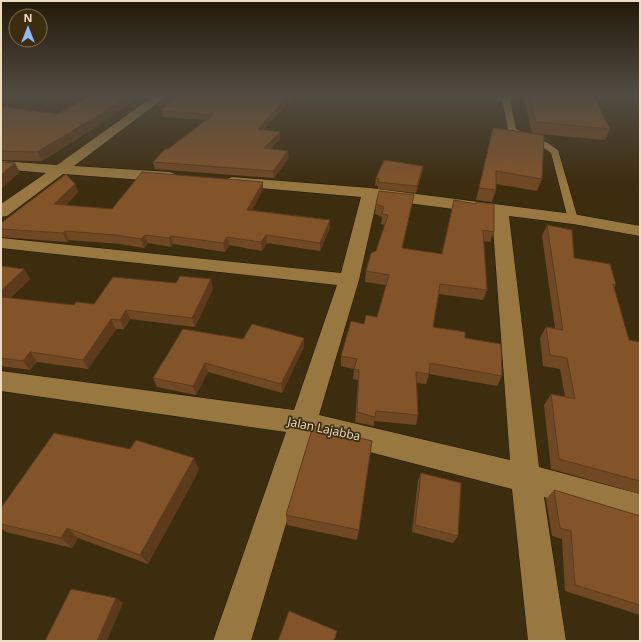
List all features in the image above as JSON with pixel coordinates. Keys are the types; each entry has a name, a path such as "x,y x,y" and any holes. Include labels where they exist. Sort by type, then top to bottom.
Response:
{"street":[{"path":"1,212 121,125"},
{"path":"1,165 62,168 189,178"},
{"path":"220,181 370,192 573,219 640,231"},
{"path":"232,641 349,280 370,192"},
{"path":"500,209 526,478 548,641"},
{"path":"1,243 349,280"},
{"name":"Jalan Lajabba","path":"1,381 303,423 526,478 640,510"}],"lane":[{"path":"511,125 512,130 518,134 549,147 555,152 573,219"}],"building":[{"path":"1,125 82,125 37,152 1,151"},
{"path":"200,125 262,125 258,129 280,132 264,148 288,151 273,171 153,162 165,149 168,149"},
{"path":"567,125 608,125 610,129"},
{"path":"493,128 544,136 542,179 496,171 496,190 479,188"},
{"path":"384,160 423,166 417,186 378,182 379,179 376,178"},
{"path":"1,162 15,163 1,175"},
{"path":"142,172 263,182 247,210 330,220 320,243 266,235 261,242 227,237 223,243 171,236 169,238 145,235 141,239 116,235 65,231 63,233 1,229 1,223 66,174 75,184 54,204 112,209"},
{"path":"379,191 414,195 402,248 442,254 454,200 476,204 476,202 494,204 494,232 483,230 487,290 440,284 433,327 465,332 465,338 501,344 502,376 430,363 429,374 416,372 418,415 376,411 375,417 357,412 359,370 354,369 357,359 341,356 351,321 364,324 366,315 377,317 389,275 366,271 371,253 376,251 388,215 382,214 384,207 376,204"},
{"path":"547,225 572,230 574,258 610,264 616,285 613,284 629,340 640,342 640,481 559,459 551,394 575,399 567,358 550,355 546,327 563,330"},
{"path":"1,266 24,269 1,291"},
{"path":"180,276 211,279 192,318 126,310 120,320 111,319 83,360 30,352 23,361 1,358 1,297 74,305 76,302 94,304 113,277 176,283"},
{"path":"252,324 304,338 281,384 205,363 193,386 153,378 183,329 243,339"},
{"path":"313,426 372,441 359,530 286,515"},
{"path":"54,433 130,449 136,440 194,458 140,555 67,528 61,538 1,524 1,508"},
{"path":"421,473 461,483 458,536 415,525"},
{"path":"554,490 640,516 640,605 575,585 571,531 560,528"},
{"path":"71,589 116,598 97,641 45,641"},
{"path":"289,611 337,631 334,641 278,641"}]}
